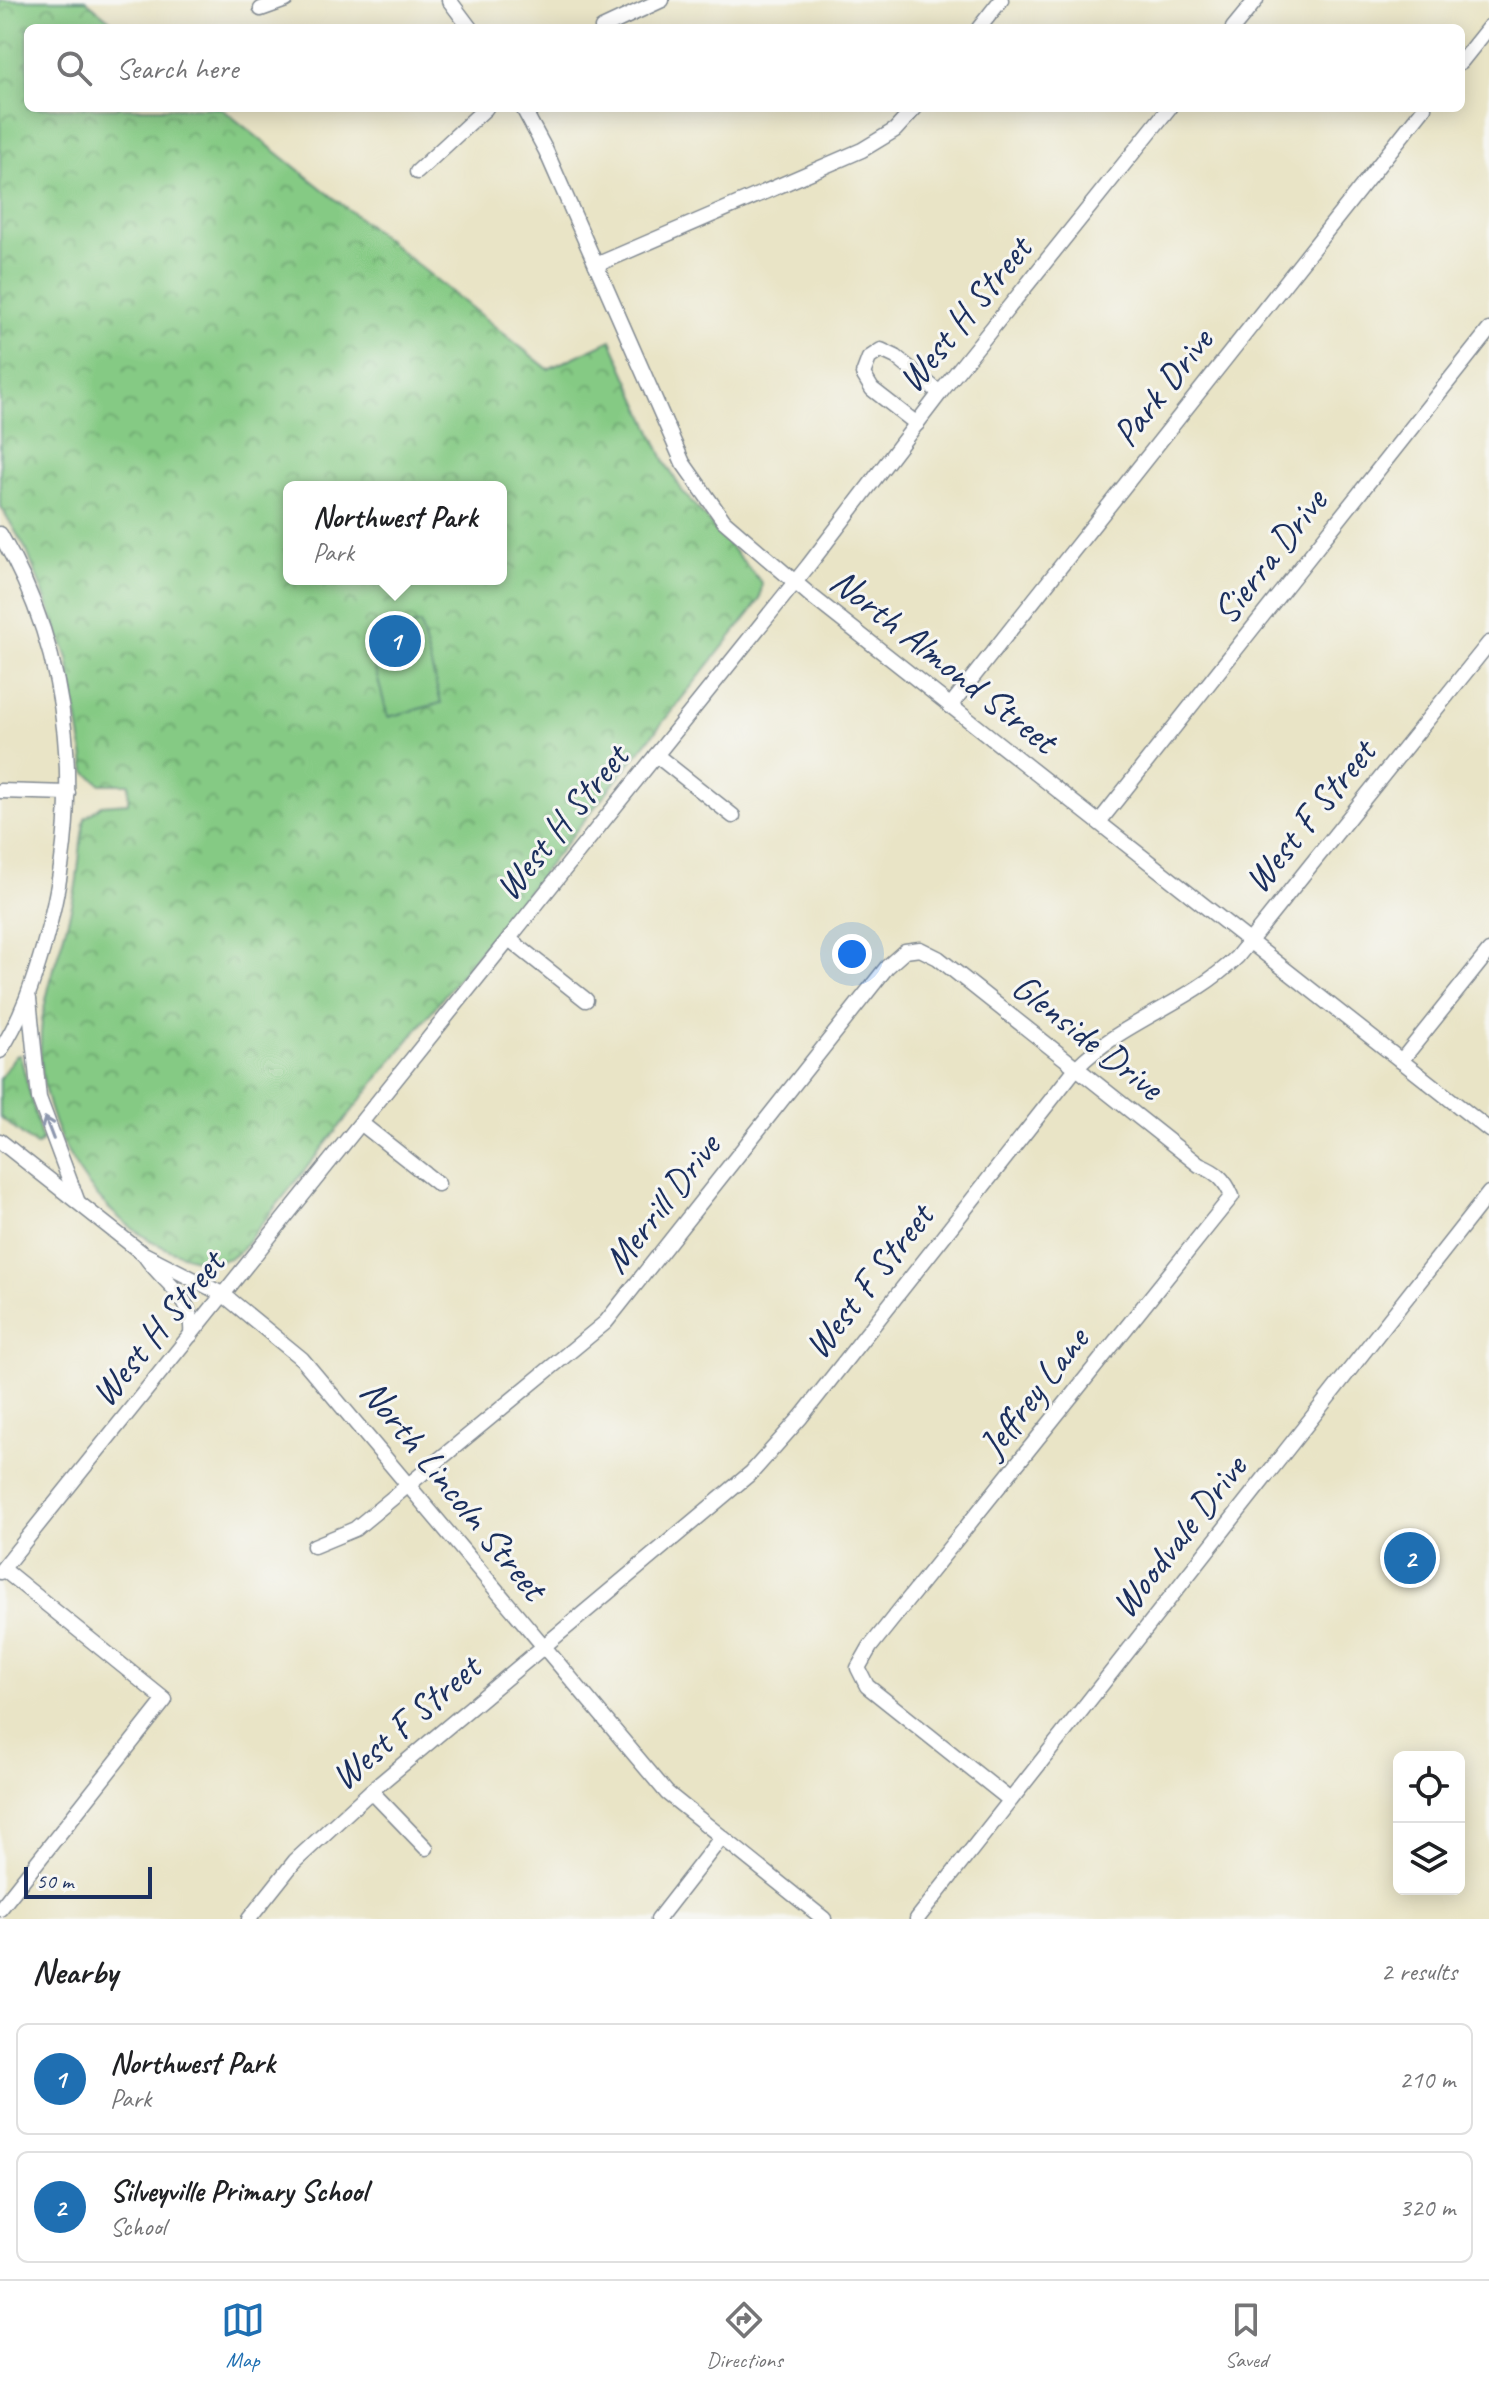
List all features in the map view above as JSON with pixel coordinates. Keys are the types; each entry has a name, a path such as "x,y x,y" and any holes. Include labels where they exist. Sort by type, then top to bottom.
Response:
{"street":[{"path":"261,9 286,0"},
{"path":"449,0 467,24"},
{"path":"611,24 662,0"},
{"path":"982,24 1001,0"},
{"path":"1236,24 1256,0"},
{"path":"1465,57 1489,27"},
{"path":"417,172 482,112"},
{"name":"North Almond Street","path":"525,112 683,463 716,512 794,583 1489,1130"},
{"path":"596,265 862,150 895,130 911,112"},
{"name":"West H Street","path":"1,1570 362,1124 1166,112"},
{"name":"Park Drive","path":"950,706 1421,112"},
{"name":"Sierra Drive","path":"1099,822 1489,330"},
{"path":"917,424 872,389 863,374 869,358 881,350 896,357 940,393"},
{"path":"0,534 44,628 66,726 68,793 63,872 29,999 0,1051"},
{"name":"West F Street","path":"249,1919 295,1861 371,1791 752,1472 801,1417 1077,1067 1097,1047 1124,1029 1207,983 1250,941 1489,643"},
{"path":"656,755 733,816"},
{"path":"0,791 68,793"},
{"path":"509,939 586,1000"},
{"name":"Merrill Drive","path":"409,1486 535,1377 606,1322 887,967 905,951 920,949 938,958"},
{"path":"1401,1061 1489,951"},
{"name":"Glenside Drive","path":"938,958 1199,1165"},
{"path":"29,999 39,1098 77,1200"},
{"path":"362,1124 438,1184"},
{"name":"North Lincoln Street","path":"0,1141 142,1253 224,1295 318,1375 667,1793 824,1919"},
{"name":"Jeffrey Lane","path":"1010,1800 867,1686 858,1668 870,1647 1232,1196 1226,1181 1199,1165"},
{"name":"Woodvale Drive","path":"917,1919 1489,1193"},
{"path":"142,1253 193,1313 191,1335"},
{"path":"314,1546 355,1529 409,1486"},
{"path":"0,1909 165,1700 1,1570"},
{"path":"371,1791 426,1848"},
{"path":"658,1919 721,1838"}],"green space":[{"path":"0,0 85,0 115,24 24,24 24,112 226,112 548,369 611,340 666,464 683,492 762,583 760,599 750,613 240,1251 232,1257 214,1261 165,1248 135,1231 109,1209 68,1154 54,1122 45,1089 41,1055 42,1021 74,896 85,818 102,805 128,803 129,784 101,784 86,772 68,658 27,551 0,505"},
{"path":"420,624 441,703 388,717 367,639"},
{"path":"20,1055 42,1141 36,1146 0,1117 0,1079 15,1056"}],"place":[{"name":"Northwest Park","path":"395,641"},
{"name":"Silveyville Primary School","path":"1410,1558"}]}
